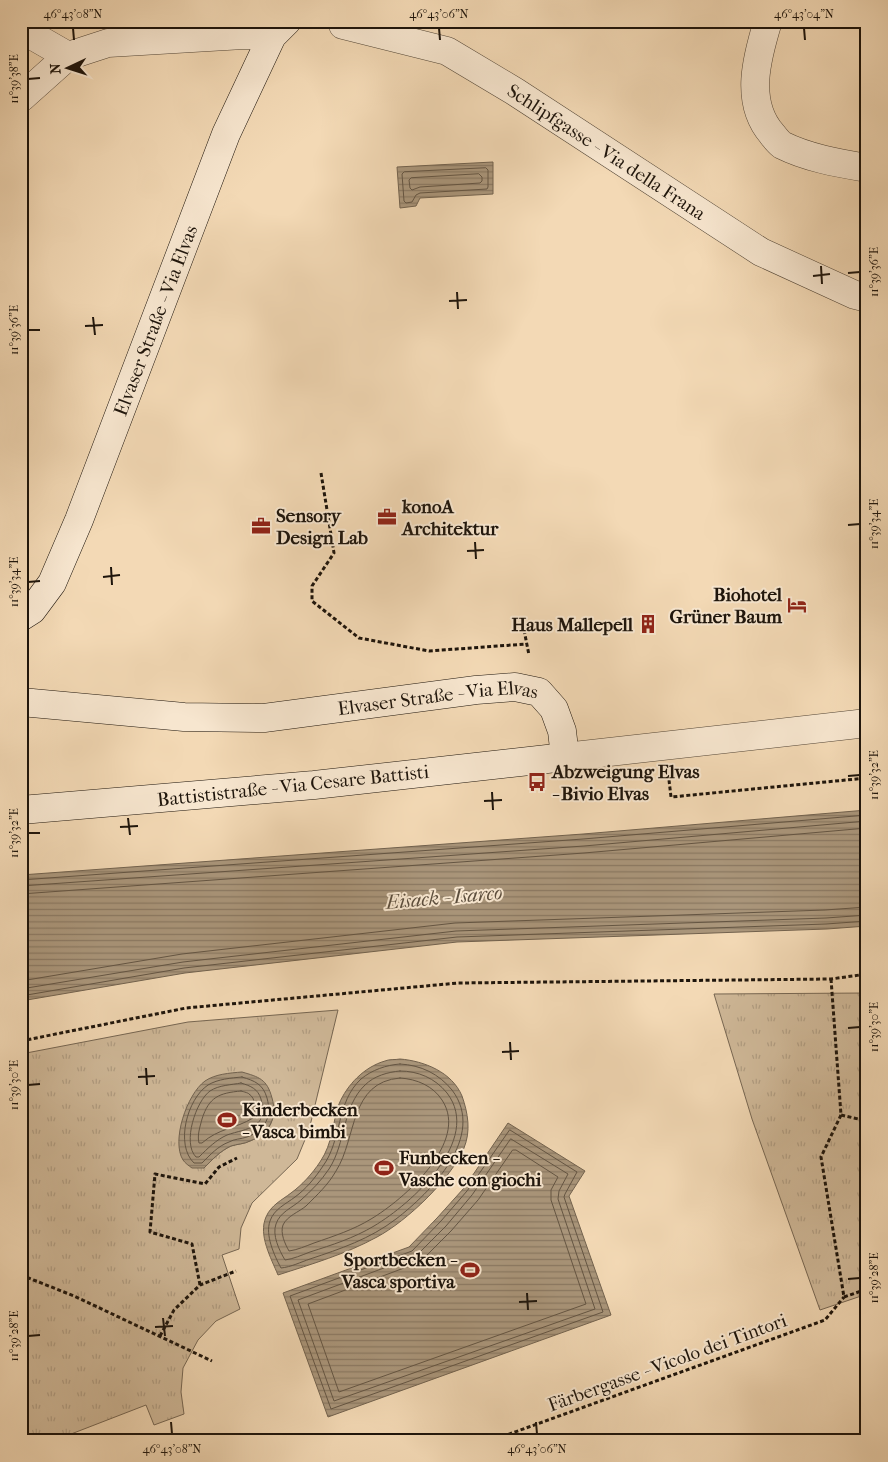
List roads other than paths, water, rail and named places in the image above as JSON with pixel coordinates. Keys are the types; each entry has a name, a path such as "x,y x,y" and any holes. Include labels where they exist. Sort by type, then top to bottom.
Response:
{"street":[{"name":"Schlipfgasse - Via della Frana","path":"342,21 343,25 447,51 514,91 761,252 855,295 867,298"},
{"path":"768,21 756,66 755,98 763,124 780,144 815,158 867,168"},
{"path":"21,28 68,56"},
{"path":"21,98 68,56 108,43 243,35 279,29"},
{"name":"Elvaser Straße - Via Elvas","path":"21,617 32,610 52,583 64,556 226,134 279,29"},
{"name":"Elvaser Straße - Via Elvas","path":"21,702 184,717 264,718 476,690 516,687 539,692 554,709 562,731 565,757"},
{"path":"565,757 867,724"},
{"name":"Battististraße - Via Cesare Battisti","path":"21,810 314,785 565,757"}],"water":[{"path":"493,162 493,194 420,198 416,206 400,208 397,167"},
{"name":"Eisack - Isarco","path":"867,810 867,926 457,942 185,973 21,1001 21,875 583,834"},
{"name":"Funbecken - Vasche con giochi","path":"400,1059 418,1062 436,1069 451,1080 462,1096 466,1109 468,1129 466,1142 458,1160 439,1186 414,1210 389,1230 341,1254 278,1275 264,1239 264,1224 268,1213 277,1203 303,1183 320,1162 330,1141 342,1097 357,1078 377,1064 388,1060"},
{"name":"Kinderbecken - Vasca bimbi","path":"242,1072 258,1077 268,1087 274,1105 273,1118 270,1124 257,1138 223,1150 204,1168 192,1168 183,1160 179,1141 183,1118 192,1096 198,1087 213,1077"},
{"name":"Sportbecken - Vasca sportiva","path":"508,1123 585,1171 569,1196 611,1315 328,1417 283,1293 409,1247 464,1188"}],"place":[{"name":"konoA Architektur","path":"387,517"},
{"name":"Sensory Design Lab","path":"261,526"},
{"name":"Biohotel Grüner Baum","path":"797,605"},
{"name":"Haus Mallepell","path":"648,624"},
{"name":"Abzweigung Elvas - Bivio Elvas","path":"537,782"},
{"name":"Kinderbecken - Vasca bimbi","path":"227,1120"},
{"name":"Funbecken - Vasche con giochi","path":"384,1168"},
{"name":"Sportbecken - Vasca sportiva","path":"470,1270"}]}
